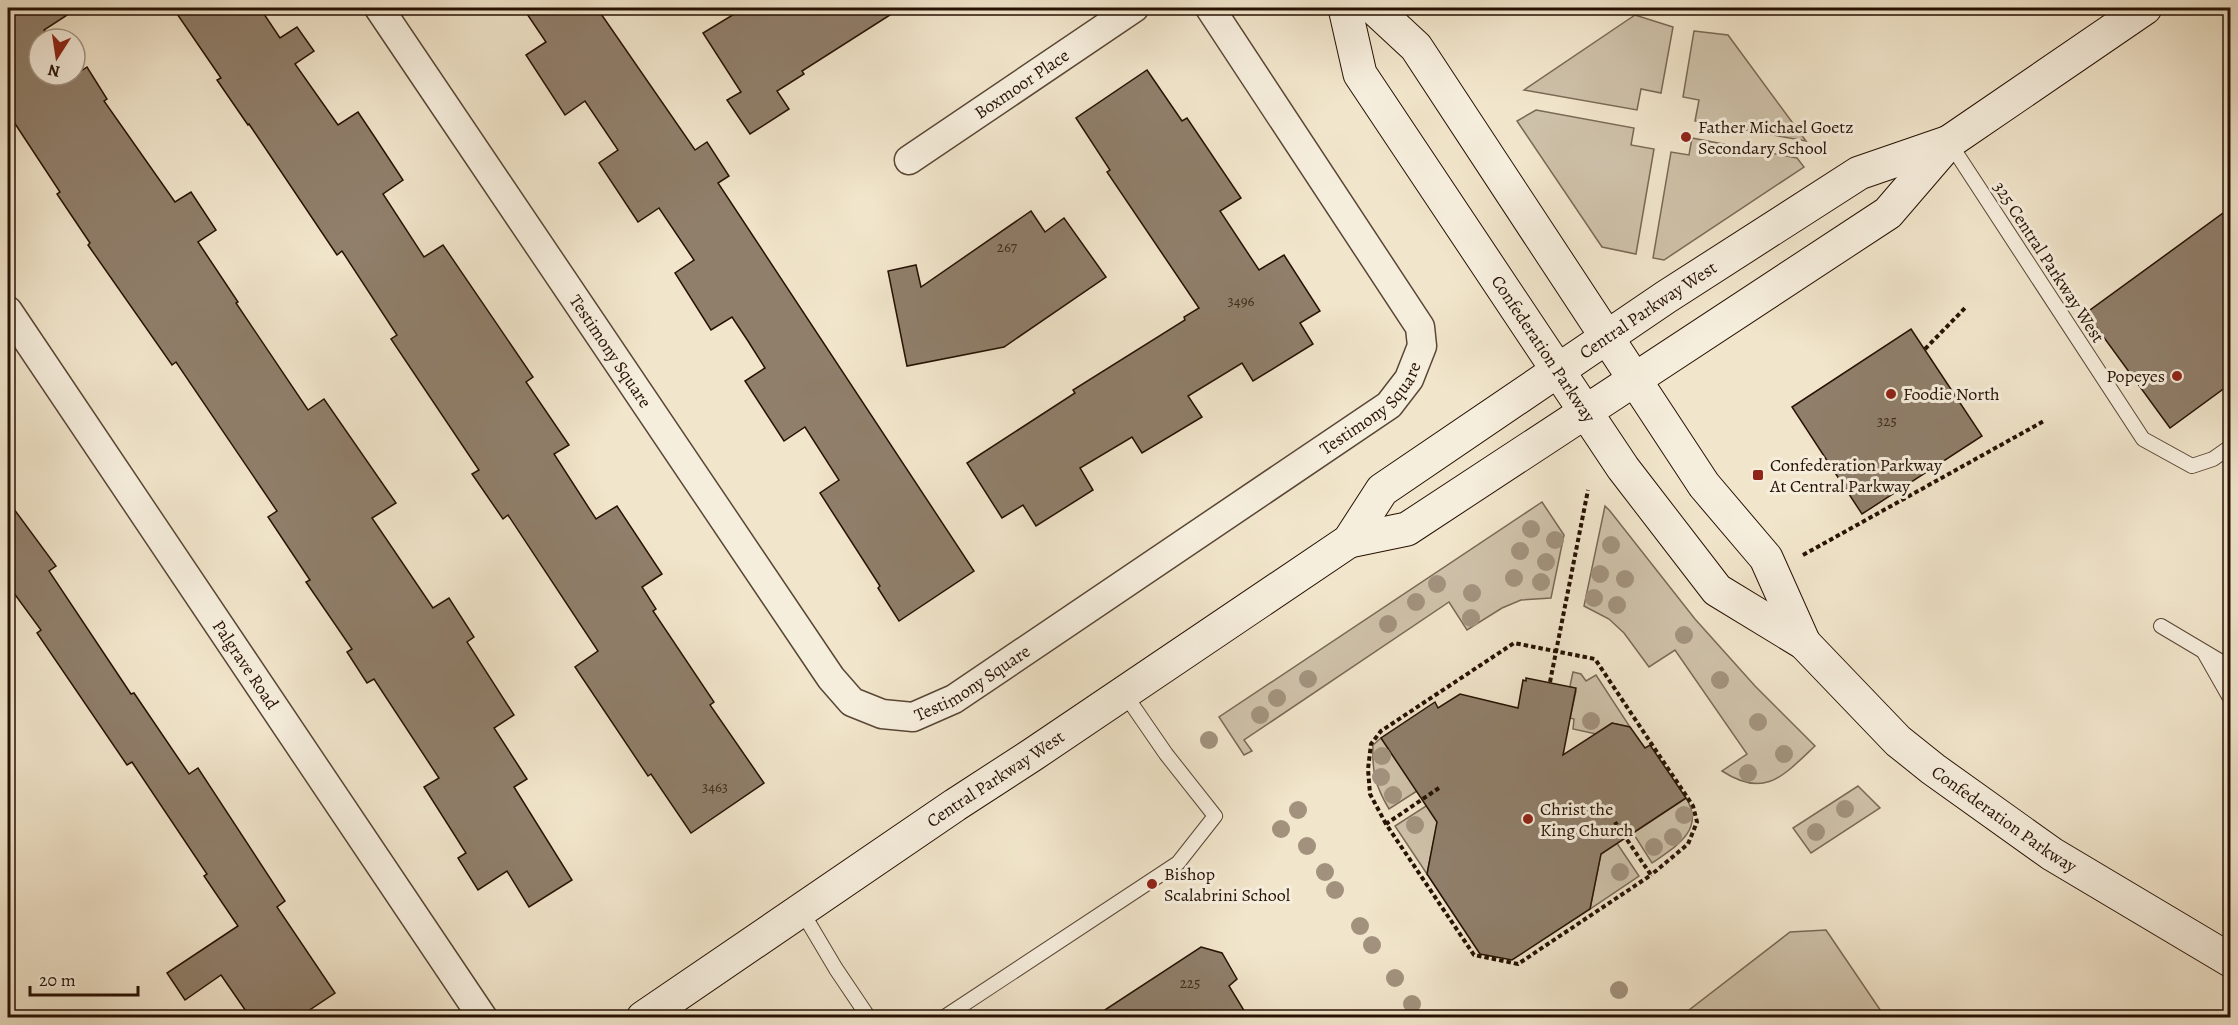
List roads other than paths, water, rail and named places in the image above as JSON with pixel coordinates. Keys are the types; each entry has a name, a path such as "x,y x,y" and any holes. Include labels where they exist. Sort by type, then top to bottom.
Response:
{"street":[{"name":"Testimony Square","path":"379,8 831,678 852,702 882,714 913,717 954,699 1389,405 1409,379 1422,346 1420,327 1210,8"},
{"name":"Boxmoor Place","path":"909,160 1134,8"},
{"name":"Confederation Parkway","path":"1345,8 1360,74 1623,468 1717,590 1804,643 1898,741 2052,855 2230,960"},
{"name":"Confederation Parkway","path":"1374,8 1416,48 1608,336 1704,485 1766,558 1804,643"},
{"name":"Central Parkway West","path":"1349,541 1382,490 1557,370 1859,173 1948,142 2145,8"},
{"name":"Central Parkway West","path":"643,1017 1349,541 1407,529 1888,213 1948,142"},
{"name":"Palgrave Road","path":"8,310 483,1017"}],"lane":[{"name":"325 Central Parkway West","path":"1948,142 2143,439 2192,466 2213,459 2230,447"},
{"path":"2161,626 2230,667"},
{"path":"2204,652 2230,698"},
{"path":"943,1017 1178,863 1215,816 1166,754 1124,693"},
{"path":"801,910 836,969 869,1017"}],"place":[{"name":"Father Michael Goetz Secondary School","path":"1686,137"},
{"name":"Popeyes","path":"2177,376"},
{"name":"Foodie North","path":"1891,394"},
{"name":"Confederation Parkway At Central Parkway","path":"1758,475"},
{"name":"Christ the King Church","path":"1528,819"},
{"name":"Bishop Scalabrini School","path":"1152,884"}]}
